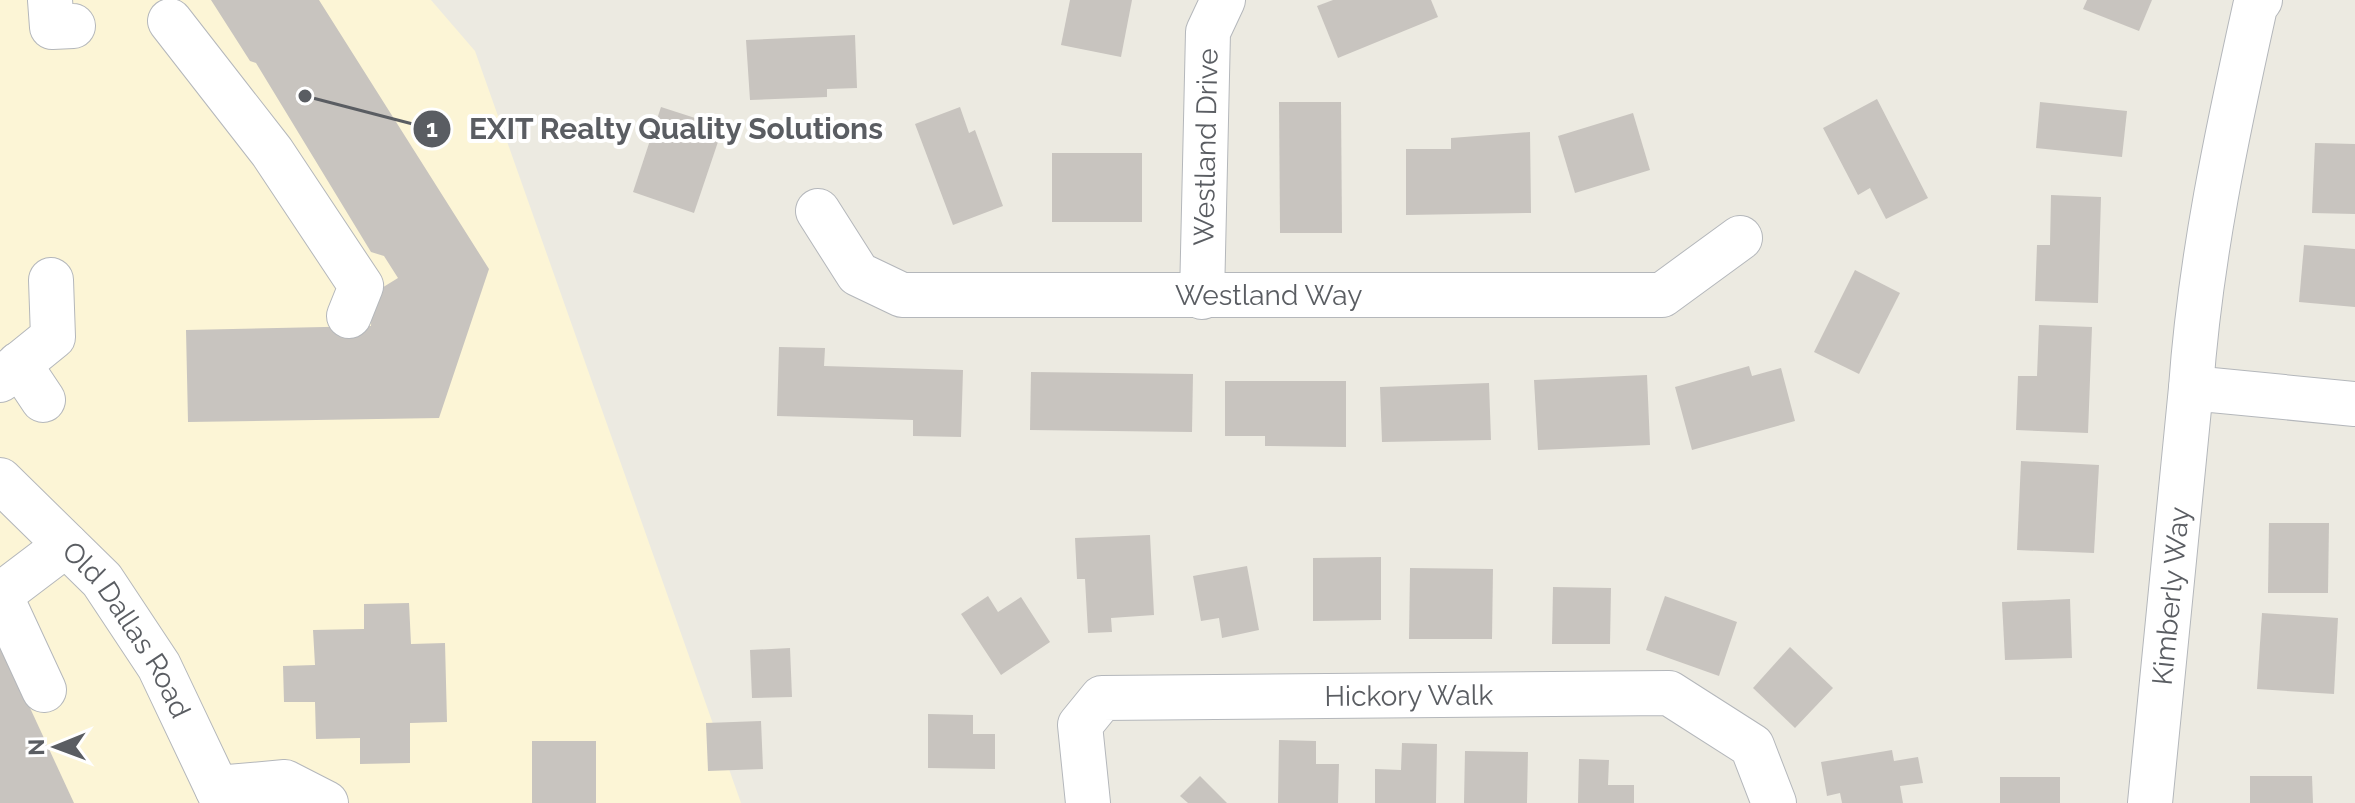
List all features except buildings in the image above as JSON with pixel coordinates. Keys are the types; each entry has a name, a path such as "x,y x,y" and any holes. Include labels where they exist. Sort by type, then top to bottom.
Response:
{"street":[{"name":"Westland Drive","path":"1202,297 1208,32 1223,0"},
{"name":"Kimberly Way","path":"2150,803 2195,336 2227,130 2255,7 2260,0"},
{"path":"170,21 272,152 361,286 349,316"},
{"name":"Westland Way","path":"818,211 858,274 902,295 1662,295 1740,238"},
{"path":"43,400 10,372 53,337 51,280"},
{"path":"2191,388 2355,404"},
{"name":"Old Dallas Road","path":"0,480 102,580 159,666 221,796"},
{"path":"44,690 0,595 66,545"},
{"name":"Hickory Walk","path":"1088,803 1080,725 1102,698 1669,693 1752,746 1774,803"},
{"path":"221,796 285,782 326,803"}],"shaded area":[{"path":"0,0 431,0 475,51 741,803 0,803"}],"place":[{"name":"EXIT Realty Quality Solutions","path":"305,96"}]}
